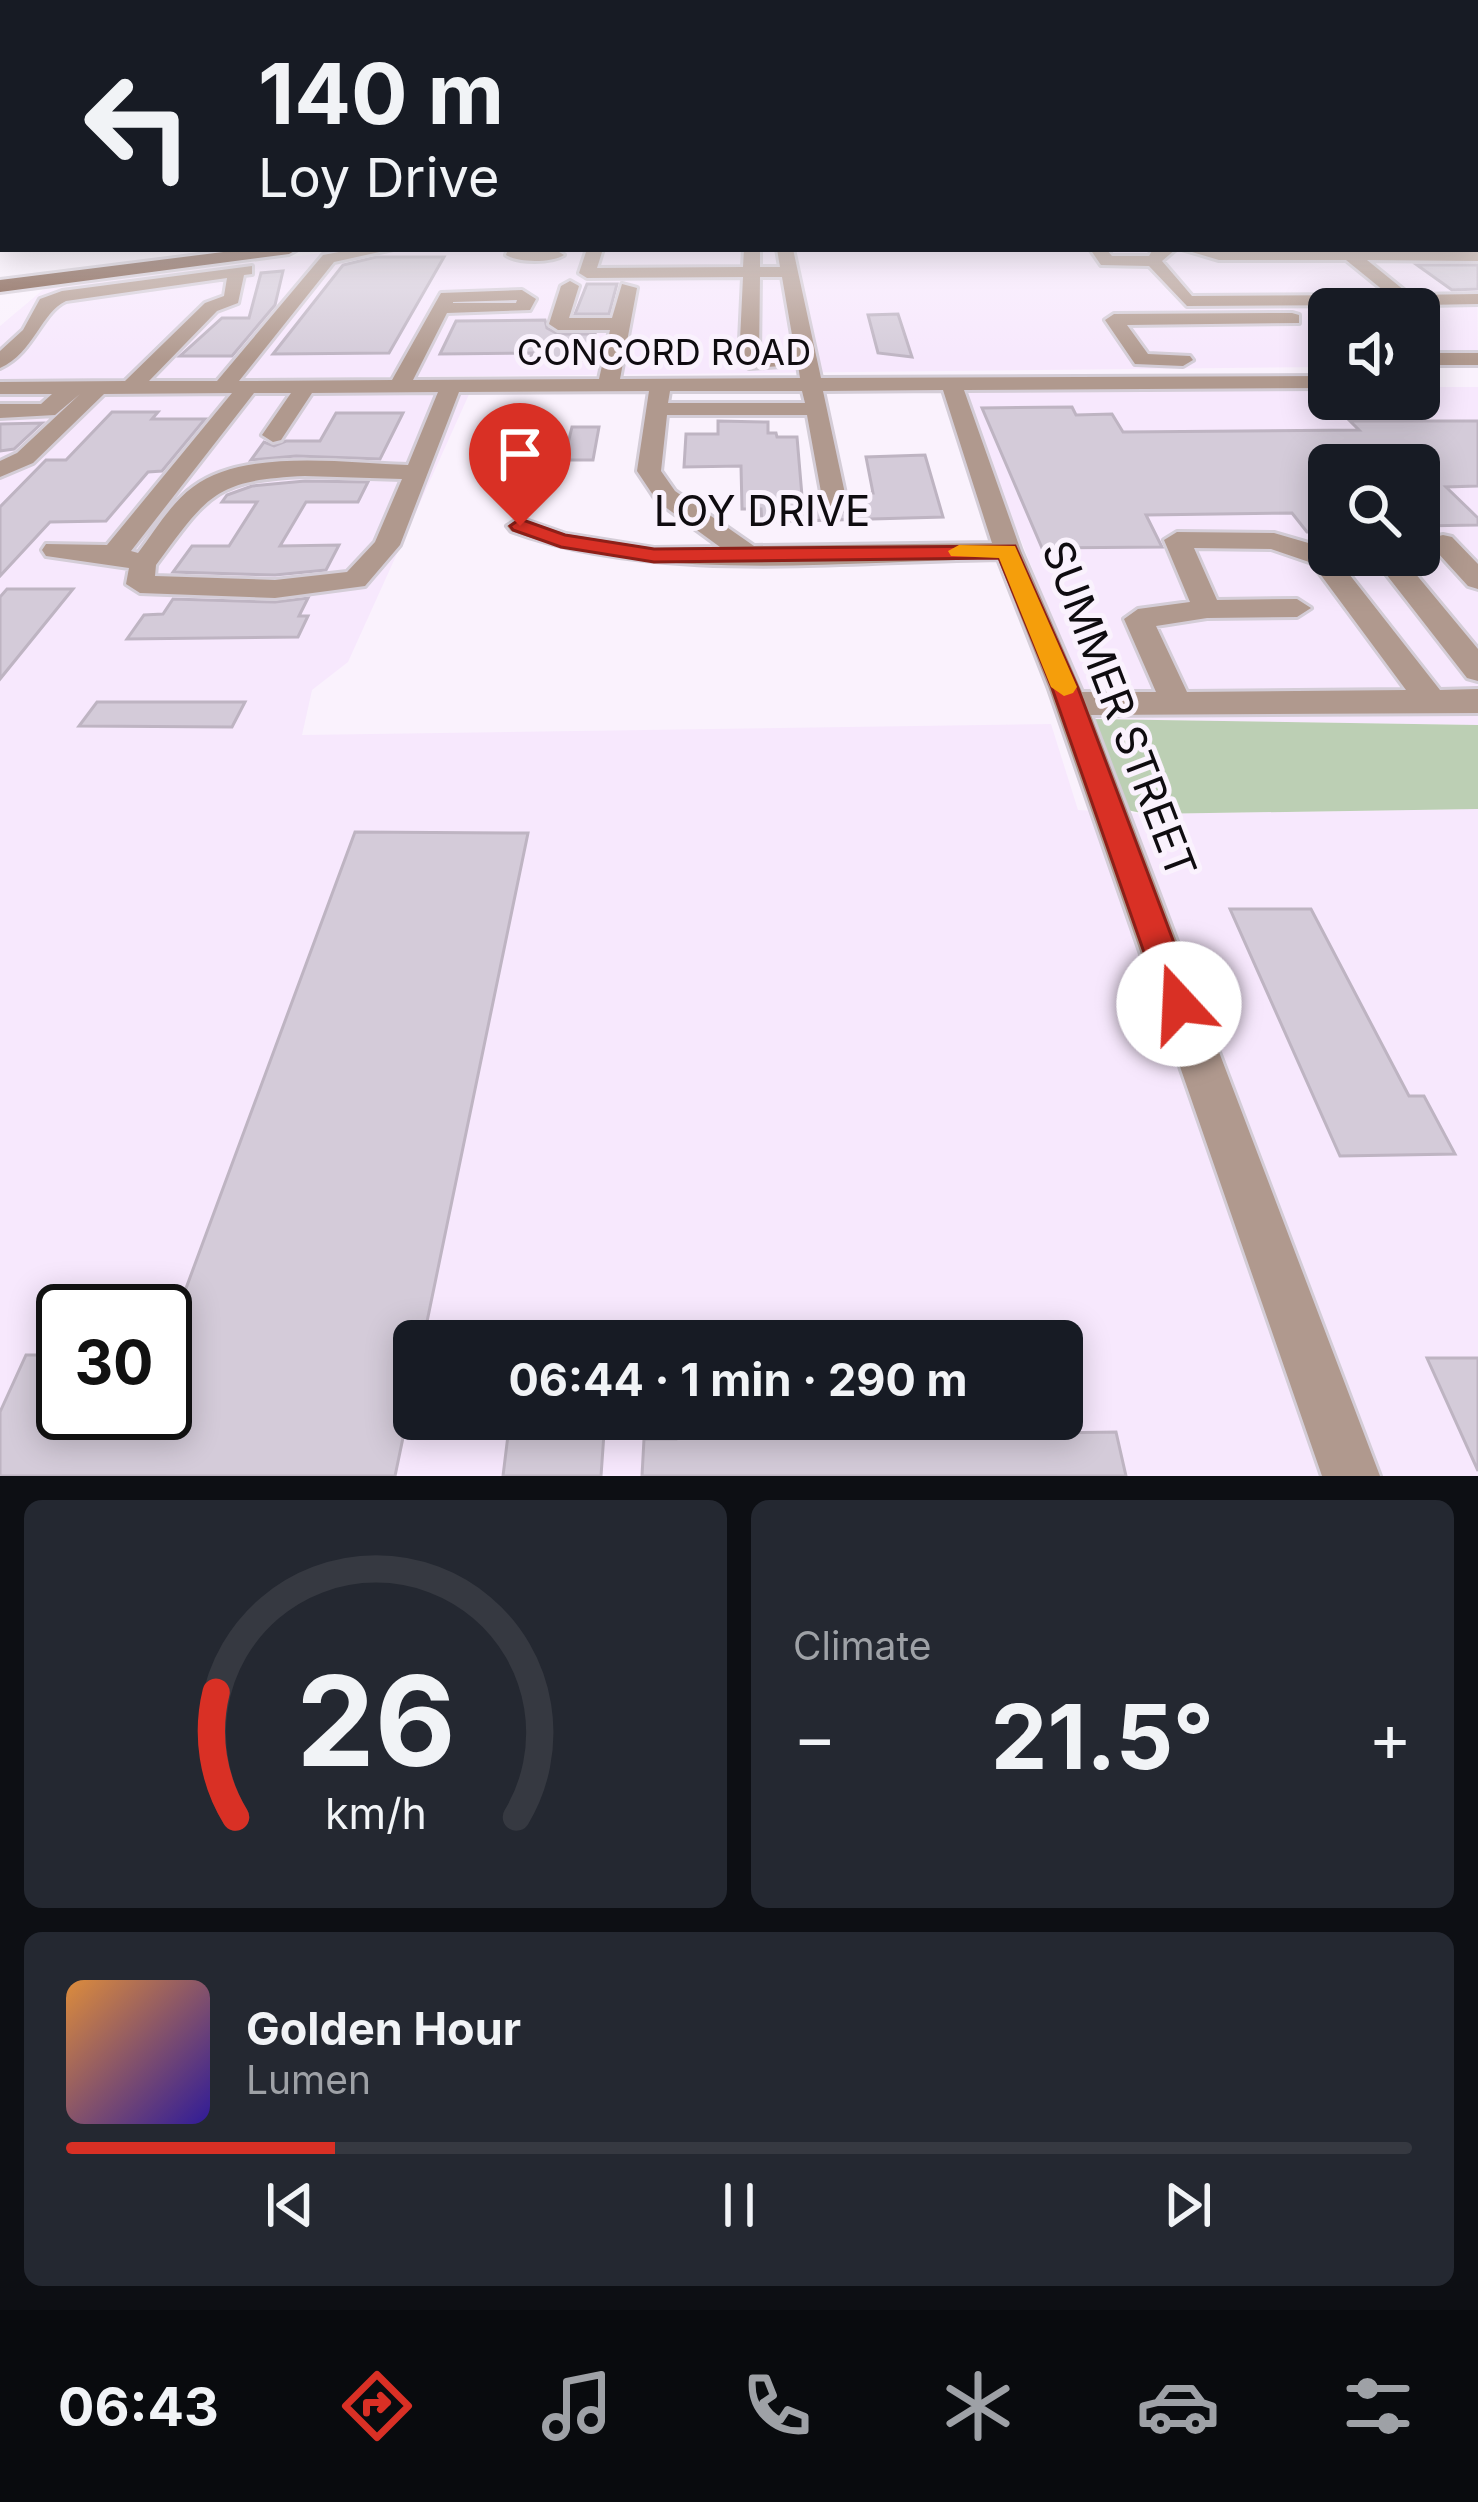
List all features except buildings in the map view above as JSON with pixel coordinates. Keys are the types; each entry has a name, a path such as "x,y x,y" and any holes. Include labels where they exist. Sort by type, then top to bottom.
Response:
{"main road":[{"path":"0,273 182,252"},
{"path":"0,286 244,264 280,252"},
{"path":"0,296 59,278"}],"street":[{"path":"114,554 168,487 237,380 328,258 366,252"},
{"path":"515,252 556,255"},
{"path":"594,252 587,273 790,272"},
{"path":"752,252 749,362 809,373"},
{"path":"785,252 836,510 839,553"},
{"path":"1100,252 1107,261 1145,255 1187,301 1308,302"},
{"path":"1204,252 1478,256"},
{"path":"1349,252 1393,288"},
{"path":"0,364 31,333 46,303 62,296 244,264 232,299 212,307 131,387"},
{"path":"570,286 558,323 621,323"},
{"path":"546,368 610,376 628,287"},
{"path":"1440,305 1478,299"},
{"path":"1196,360 1142,360 1114,320 1292,319 1272,300"},
{"path":"399,386 441,308"},
{"path":"1440,359 1478,358"},
{"path":"0,364 152,366"},
{"path":"410,365 495,366 490,386"},
{"name":"CONCORD ROAD","path":"0,388 237,380 306,386 347,376 399,386 490,386 610,376 658,397 809,373 950,381 1308,382"},
{"path":"237,380 347,376"},
{"name":"SUMMER STREET","path":"950,381 1008,551 1070,704 1351,1476"},
{"path":"1440,382 1478,382"},
{"path":"273,435 306,386"},
{"path":"202,491 143,564 140,584 275,589 355,580 386,544 451,386"},
{"path":"0,411 47,410 72,387"},
{"path":"0,470 25,458 100,387"},
{"path":"747,554 666,496 649,471 658,397 817,409"},
{"path":"168,487 202,491 247,474 416,472"},
{"name":"LOY DRIVE","path":"520,526 561,541 654,556 1008,551"},
{"path":"1207,609 1177,540 1274,541 1308,553"},
{"path":"1440,545 1478,542"},
{"path":"55,550 114,554 143,564"},
{"path":"1440,553 1478,580"},
{"path":"1336,576 1433,703"},
{"path":"1406,576 1478,670"},
{"path":"1176,701 1138,619 1207,609 1297,608"},
{"path":"1070,704 1478,701"}],"shaded area":[{"path":"330,252 1477,252 1478,366 1440,367 1440,288 1308,288 1308,367 0,381 0,326 44,289"},
{"path":"1308,387 1308,420 1440,420 1440,387 1478,387 1478,725 1092,719 964,397 972,389"},
{"path":"471,390 348,662 312,690 302,735 1051,724 1078,810 1146,814 1478,809 1478,1476 0,1476 0,394"}],"green space":[{"path":"1092,719 1478,725 1478,809 1146,814 1127,810"}],"slow traffic":[{"path":"959,551 1008,551 1064,687"}],"route":[{"path":"520,526 561,541 654,556 1008,551 1065,688 1179,1004"}]}
